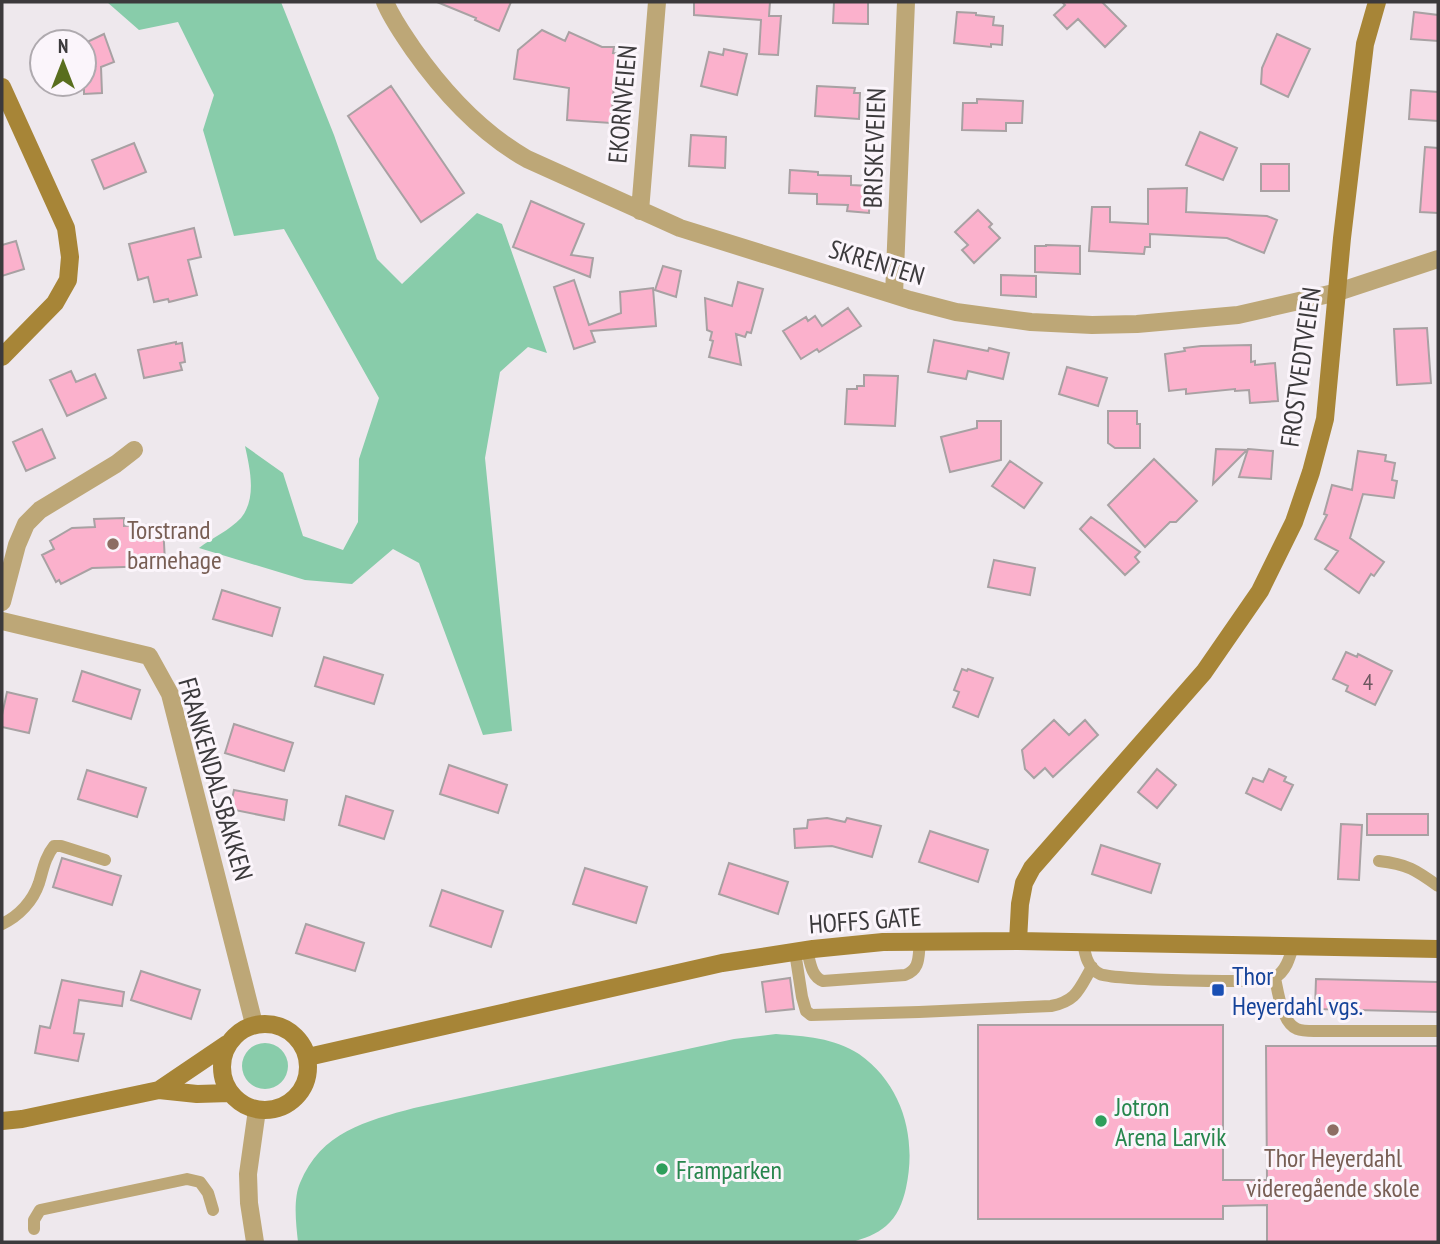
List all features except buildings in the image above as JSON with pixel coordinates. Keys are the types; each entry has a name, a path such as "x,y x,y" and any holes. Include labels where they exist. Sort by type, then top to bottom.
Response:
{"main road":[{"name":"FROSTVEDTVEIEN","path":"1018,941 1024,883 1032,868 1205,672 1260,592 1294,522 1325,419 1342,238 1365,44 1377,2"},
{"path":"2,87 66,228 70,257 68,280 55,303 2,357"},
{"name":"HOFFS GATE","path":"308,1057 722,963 883,942 1018,941 1438,949"},
{"path":"159,1090 227,1044 239,1032 254,1024 271,1023 288,1029 300,1041 308,1057 308,1074 302,1090 290,1102 275,1109 257,1110 242,1104 230,1093 223,1078 221,1061 227,1044"},
{"path":"2,1121 159,1090 197,1094 230,1093"}],"street":[{"name":"SKRENTEN","path":"385,2 396,24 438,83 478,124 512,151 537,165 680,228 956,312 1031,322 1094,325 1238,315 1338,292 1438,259"},
{"name":"EKORNVEIEN","path":"640,211 657,2"},
{"name":"BRISKEVEIEN","path":"894,295 906,2"},
{"path":"2,602 17,545 26,524 40,510 116,464 134,450"},
{"name":"FRANKENDALSBAKKEN","path":"2,621 149,656 170,694 254,1024"},
{"path":"256,1242 248,1174 257,1110"}],"lane":[{"path":"2,924 31,901 47,854 54,846 105,860"},
{"path":"1379,861 1414,869 1438,886"},
{"path":"801,951 817,979 823,981 905,975 915,970 920,942"},
{"path":"1083,942 1091,967 1103,975 1117,978 1240,981 1275,978 1286,967 1293,946"},
{"path":"801,951 802,997 806,1011 811,1015 1066,1003 1074,996 1091,967"},
{"path":"1275,978 1285,1015 1297,1029 1438,1031"},
{"path":"34,1229 34,1220 40,1210 187,1179 200,1182 208,1193 213,1210"}],"green space":[{"path":"107,2 281,2 334,135 377,259 402,284 477,213 502,224 547,353 528,347 500,372 485,458 512,731 483,735 419,563 393,549 352,584 305,580 199,548 232,526 246,510 251,483 245,446 283,473 303,536 343,550 358,522 359,459 379,398 284,229 234,236 203,130 214,95 178,22 139,30"},
{"path":"776,1034 819,1039 850,1049 874,1067 896,1097 908,1132 909,1169 906,1188 893,1218 874,1234 852,1242 298,1242 296,1196 309,1166 333,1140 362,1124 414,1108 734,1039"},
{"path":"265,1043 281,1050 288,1066 281,1082 265,1089 249,1082 242,1066 249,1050"}],"place":[{"name":"Torstrand barnehage","path":"113,544"},
{"name":"Thor Heyerdahl vgs.","path":"1218,990"},
{"name":"Jotron Arena Larvik","path":"1101,1121"},
{"name":"Thor Heyerdahl videregående skole","path":"1333,1130"},
{"name":"Framparken","path":"662,1169"}]}
